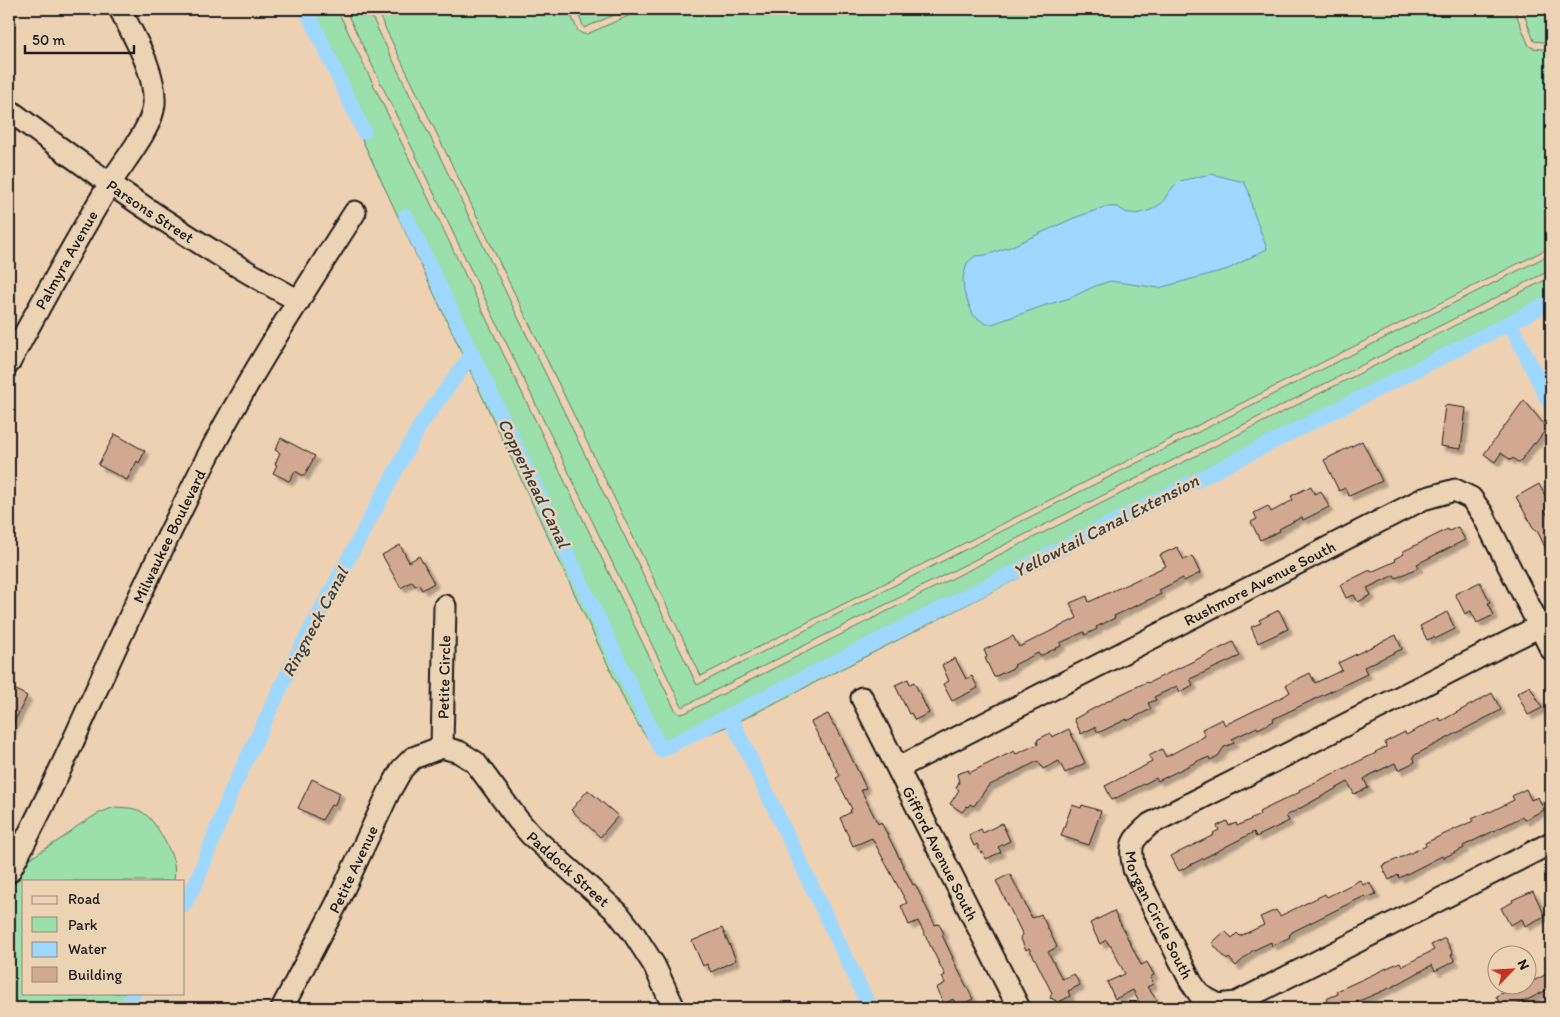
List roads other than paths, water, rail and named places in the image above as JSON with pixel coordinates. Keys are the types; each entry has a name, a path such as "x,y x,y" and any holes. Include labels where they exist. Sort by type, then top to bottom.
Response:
{"street":[{"name":"Palmyra Avenue","path":"9,363 78,237 109,184 147,127 154,106 154,85 147,65 120,9"},
{"name":"Parsons Street","path":"9,110 78,162 141,205 262,281 299,300"},
{"name":"Milwaukee Boulevard","path":"9,872 60,771 133,610 238,400 355,212"},
{"name":"Rushmore Avenue South","path":"898,768 1423,499 1455,490 1472,498 1482,513 1551,649"},
{"name":"Petite Circle","path":"442,747 445,606"},
{"name":"Morgan Circle South","path":"1540,626 1150,824 1136,836 1130,852 1134,869 1191,982 1200,995 1218,1005 1236,1003 1551,844"},
{"name":"Gifford Avenue South","path":"862,698 1019,1008"},
{"name":"Petite Avenue","path":"282,1008 337,903 389,792 402,769 413,758 442,747"},
{"name":"Paddock Street","path":"442,747 459,752 475,762 531,835 617,912 654,965 674,1008"}],"water":[{"path":"1211,174 1244,182 1267,249 1228,269 1159,288 1110,281 1070,298 992,324 986,324 973,315 964,292 963,278 967,263 975,256 986,255 1010,247 1074,218 1105,207 1118,207 1125,212 1137,214 1151,210 1162,203 1169,192 1180,181"}],"waterway":[{"name":"Copperhead Canal","path":"306,9 364,132"},
{"name":"Yellowtail Canal Extension","path":"406,216 661,750 1551,302"},
{"path":"1510,323 1551,406"},
{"name":"Ringneck Canal","path":"185,903 196,883 232,790 294,660 421,424 472,354"},
{"path":"730,716 870,1008"},
{"name":"Ringneck Canal","path":"125,1008 133,994"}]}
